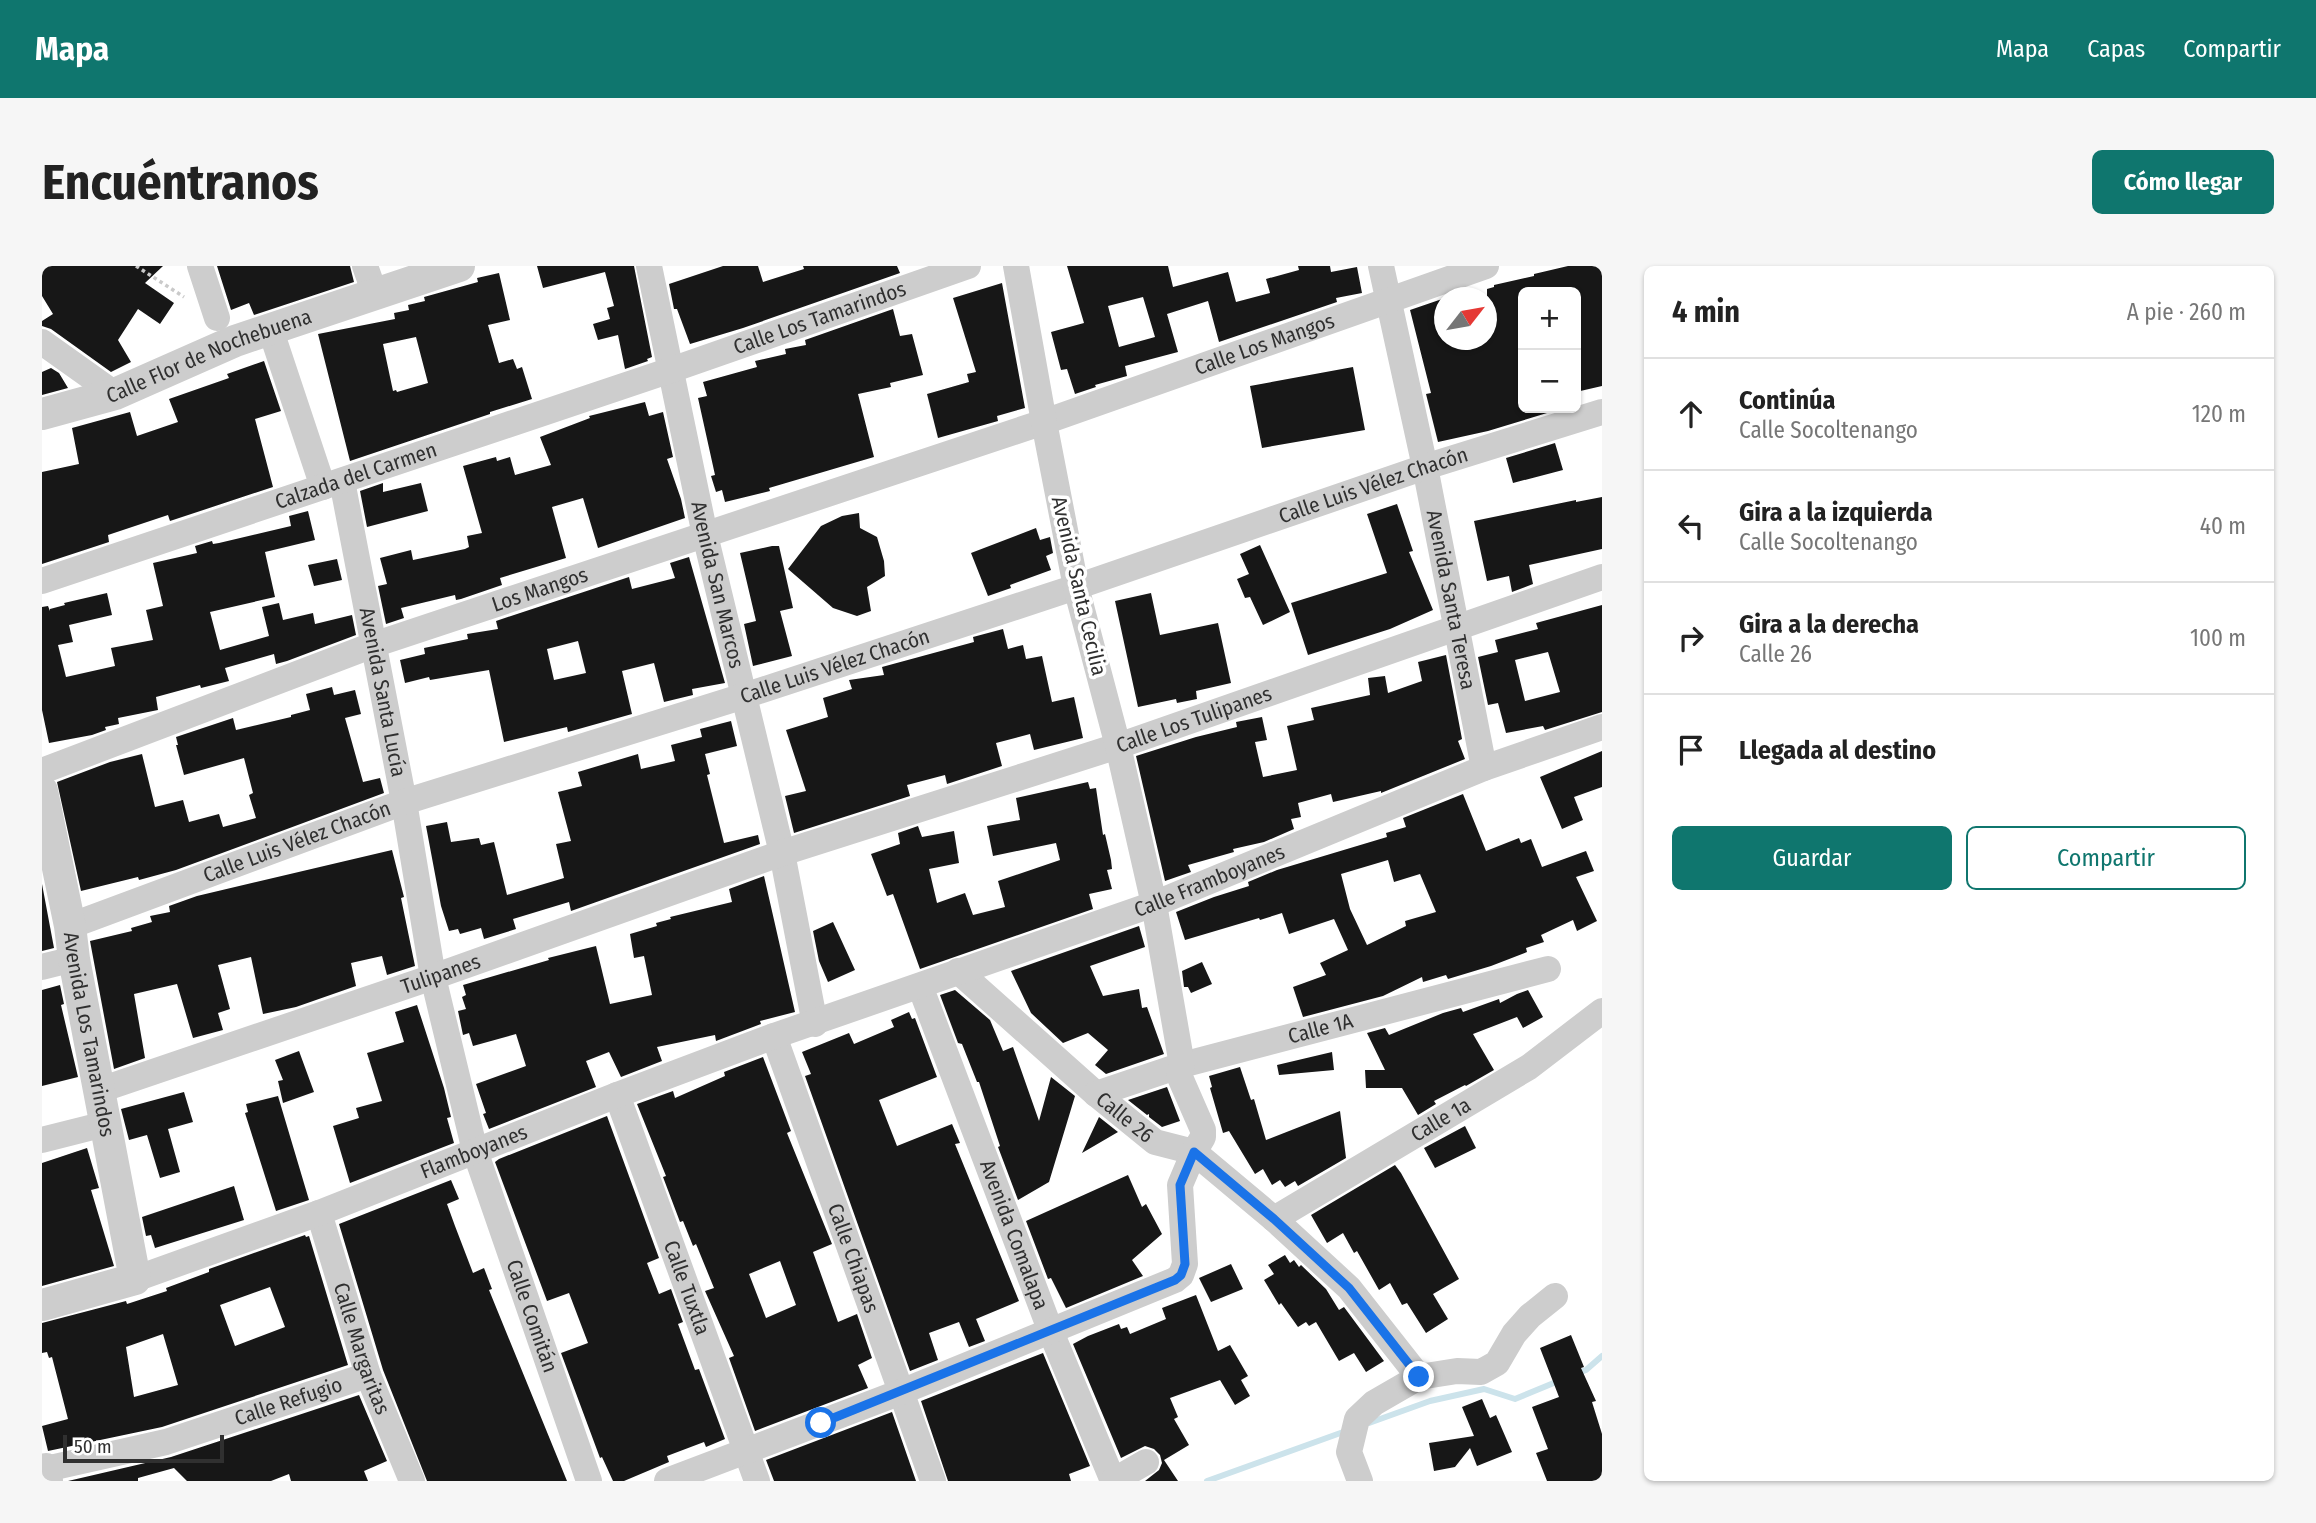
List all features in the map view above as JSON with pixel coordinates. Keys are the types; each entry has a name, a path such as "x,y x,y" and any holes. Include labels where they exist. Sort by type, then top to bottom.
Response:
{"street":[{"path":"200,266 217,318"},
{"name":"Calle Flor de Nochebuena","path":"42,414 115,394 270,328 370,280 458,266"},
{"name":"Avenida San Marcos","path":"649,266 705,535 782,853 815,1024"},
{"name":"Calle Los Tamarindos","path":"671,370 968,266"},
{"name":"Avenida Santa Cecilia","path":"1016,266 1076,587 1118,746 1154,904 1182,1065 1179,1075 1203,1130 1203,1137 1180,1185 1185,1264 1181,1275 1175,1280 1051,1332"},
{"name":"Avenida Santa Teresa","path":"1381,266 1425,467 1484,768"},
{"name":"Calle Los Mangos","path":"1044,422 1486,266"},
{"name":"Avenida Santa Lucía","path":"270,328 332,484 373,645 404,802 433,977 475,1151"},
{"path":"42,342 115,394"},
{"name":"Calzada del Carmen","path":"42,581 671,370"},
{"name":"Calle Luis Vélez Chacón","path":"70,926 404,802 744,696 1076,587 1425,467 1602,412"},
{"name":"Los Mangos","path":"42,771 373,645 1044,422"},
{"name":"Calle Los Tulipanes","path":"782,853 1118,746 1602,577"},
{"name":"Calle Framboyanes","path":"815,1024 958,971 1154,904 1484,768 1602,727"},
{"name":"Avenida Los Tamarindos","path":"43,799 70,926 135,1279"},
{"name":"Tulipanes","path":"100,1090 433,977 782,853"},
{"path":"42,967 74,959"},
{"name":"Calle 1A","path":"1096,1094 1182,1065 1548,969"},
{"name":"Calle 26","path":"958,971 1096,1094 1155,1142 1194,1152 1274,1219 1349,1288 1419,1377"},
{"name":"Avenida Comalapa","path":"920,986 1051,1332 1113,1481"},
{"name":"Calle 1a","path":"1274,1219 1529,1067 1602,1011"},
{"name":"Flamboyanes","path":"135,1279 319,1213 774,1036 815,1024"},
{"name":"Calle Chiapas","path":"774,1036 933,1481"},
{"name":"Calle Tuxtla","path":"617,1095 757,1481"},
{"path":"42,1140 105,1124"},
{"name":"Calle Comitán","path":"475,1151 589,1481"},
{"name":"Calle Margaritas","path":"319,1213 368,1375 412,1481"},
{"path":"42,1305 135,1279"},
{"path":"1360,1481 1349,1452 1357,1419 1374,1403 1419,1377 1457,1371 1481,1372 1497,1363 1514,1334 1530,1316 1555,1296"},
{"path":"667,1481 1051,1332"},
{"name":"Calle Refugio","path":"45,1473 166,1442 368,1375"},
{"path":"1113,1481 1146,1462"}],"building":[{"path":"42,266 163,266 145,283 174,303 160,324 138,309 118,340 131,362 111,372 51,329 42,326 42,321 53,314 42,296"},
{"path":"217,266 350,266 354,282 254,315 249,303 231,310"},
{"path":"537,266 634,266 652,357 625,369 618,335 598,340 593,324 610,319 607,308 614,306 605,272 543,288"},
{"path":"723,266 758,266 763,282 804,269 803,266 897,266 900,273 690,344 677,309 674,309 669,284"},
{"path":"1067,266 1168,266 1173,287 1228,272 1236,302 1270,293 1266,279 1299,270 1298,266 1330,266 1331,272 1357,267 1362,293 1336,298 1337,302 1219,342 1208,301 1167,314 1178,352 1125,366 1127,376 1075,394 1067,369 1061,370 1051,332 1084,323","holes":["1143,297 1155,337 1119,347 1108,306"]},
{"path":"1568,266 1602,266 1602,386 1581,391 1581,287 1518,287 1518,413 1547,413 1488,431 1438,442 1426,394 1431,393 1410,310 1434,302 1434,350 1497,350 1497,287 1494,285"},
{"path":"499,273 510,320 488,325 499,363 513,359 517,369 522,367 532,399 350,461 318,334 395,319 394,313 409,310 408,305 425,301 424,297 478,282 477,278","holes":["416,337 428,383 393,391 383,344"]},
{"path":"1002,283 1025,408 997,416 998,421 938,438 927,394 969,382 967,374 976,372 953,298"},
{"path":"893,309 900,336 912,334 923,375 890,383 891,387 858,394 874,457 769,488 770,491 725,502 722,490 716,492 711,476 715,475 698,398 707,396 703,382 757,367 755,361 786,354 785,349 806,345 805,340"},
{"path":"264,361 281,411 255,419 273,487 170,521 168,515 108,535 109,542 42,564 42,472 79,464 72,428 130,412 137,436 178,422 169,399 229,378 227,374"},
{"path":"1353,367 1365,430 1262,448 1250,386"},
{"path":"51,368 59,373 68,388 42,395 42,372"},
{"path":"645,402 649,416 663,412 673,457 667,459 685,518 598,548 583,498 552,507 566,558 500,578 502,585 461,599 456,600 455,595 401,608 404,618 386,624 378,586 387,584 380,558 411,550 413,560 465,549 469,547 467,536 482,533 463,466 496,457 497,461 510,457 515,475 551,465 540,437 590,418 589,416"},
{"path":"1555,443 1563,470 1513,483 1506,458"},
{"path":"383,483 383,492 421,483 428,511 367,527 360,491"},
{"path":"1602,497 1602,549 1529,565 1533,584 1512,592 1509,576 1487,581 1474,521"},
{"path":"1397,504 1413,551 1409,552 1433,610 1390,629 1308,655 1291,603 1387,573 1367,514"},
{"path":"308,511 315,540 265,552 275,597 210,612 220,650 269,636 262,607 279,603 283,620 313,613 315,624 352,615 356,635 276,664 274,654 225,668 229,681 201,688 200,685 156,697 158,710 118,718 119,724 105,727 106,730 92,735 49,743 42,710 42,607 48,606 50,611 65,605 64,603 107,593 112,615 69,625 73,642 58,645 66,677 115,666 111,648 153,640 146,610 163,606 153,563 197,553 195,546 212,541 213,544 219,543 291,526 289,516"},
{"path":"859,513 860,528 877,537 885,576 867,587 871,611 857,616 833,608 788,569 821,526 842,516"},
{"path":"1036,528 1040,540 1050,537 1053,553 1046,556 1051,570 988,596 971,553"},
{"path":"1260,545 1290,612 1263,625 1250,597 1245,598 1237,579 1249,574 1240,554"},
{"path":"779,546 793,608 780,611 792,656 753,666 744,624 756,621 740,553"},
{"path":"689,557 725,683 692,689 693,695 664,702 654,663 622,671 632,714 568,732 567,727 504,742 489,670 430,680 429,677 405,683 400,660 425,654 424,648 468,639 467,634 498,629 496,621 629,577 632,589 675,578 670,563","holes":["578,641 586,673 554,680 547,649"]},
{"path":"337,559 342,580 314,586 308,565"},
{"path":"1151,593 1160,635 1218,623 1231,683 1196,691 1197,699 1177,703 1176,699 1138,707 1115,601"},
{"path":"1602,605 1602,712 1545,730 1543,726 1506,733 1498,703 1488,705 1478,657 1498,652 1495,640 1538,629 1536,623","holes":["1548,652 1560,692 1525,701 1515,660"]},
{"path":"1003,629 1008,649 1023,645 1026,659 1042,656 1052,702 1074,697 1083,738 1034,750 1030,734 996,743 1002,766 947,784 945,775 907,785 910,796 794,833 785,796 806,791 786,730 828,717 823,698 852,689 849,680 884,675 882,667 974,642 973,637"},
{"path":"1446,655 1462,739 1458,741 1465,759 1381,793 1333,802 1331,794 1298,803 1301,817 1291,819 1294,829 1264,842 1233,849 1234,852 1188,865 1191,872 1165,881 1136,756 1237,727 1236,722 1262,717 1267,740 1255,742 1263,777 1297,770 1287,726 1314,720 1311,708 1370,695 1368,678 1385,676 1388,693 1422,681 1418,662"},
{"path":"332,687 334,695 355,690 361,714 345,718 363,782 380,778 384,793 176,870 81,891 57,782 110,762 142,754 155,807 183,800 189,822 219,814 223,827 256,818 249,795 253,793 244,758 184,775 176,737 233,718 236,730 291,717 310,710 306,694"},
{"path":"731,721 737,746 705,754 710,774 707,775 724,843 758,835 760,844 571,911 569,902 513,919 516,929 484,939 481,928 460,934 458,929 449,931 441,906 426,826 447,822 451,842 479,838 481,845 494,842 507,895 564,878 556,844 571,841 558,792 582,786 578,772 638,754 641,769 675,761 671,745 702,737 700,729"},
{"path":"1602,751 1602,787 1574,797 1583,820 1562,829 1540,777"},
{"path":"1088,782 1090,789 1096,788 1103,835 1105,834 1111,860 1112,869 1107,870 1112,889 1089,894 1093,909 920,969 893,894 887,896 871,854 900,844 898,833 918,826 922,837 954,831 959,863 929,869 937,903 965,893 973,915 1005,907 998,881 1060,860 1056,843 993,856 987,826 1020,820 1016,798"},
{"path":"1463,794 1486,851 1519,838 1521,843 1531,839 1542,867 1586,851 1594,871 1576,877 1597,921 1577,931 1573,920 1541,935 1544,942 1526,948 1527,952 1491,966 1448,979 1446,975 1423,982 1422,977 1383,996 1303,1017 1293,987 1326,975 1320,963 1348,950 1334,919 1289,934 1282,913 1185,940 1176,912 1249,886 1248,882 1277,870 1387,837 1386,833 1406,827 1403,818","holes":["1388,860 1394,882 1420,874 1436,912 1405,921 1406,926 1367,945 1350,909 1341,874"]},
{"path":"392,850 404,897 401,898 415,966 387,975 382,956 351,963 356,986 296,1007 263,1014 251,957 218,965 230,1009 218,1013 223,1030 193,1038 177,984 134,994 145,1058 114,1069 90,941 132,931 131,928 152,922 150,916 170,912 169,906 197,896"},
{"path":"764,876 795,1012 760,1021 761,1024 716,1041 715,1035 657,1047 662,1061 621,1077 609,1052 586,1061 596,1087 489,1129 476,1084 526,1066 516,1034 473,1046 469,1033 463,1035 458,1011 466,1009 462,997 466,995 463,985 596,946 610,1004 652,995 644,956 634,958 630,934 657,926 656,923 671,919 670,917 732,902 729,889"},
{"path":"42,884 54,948 42,951"},
{"path":"833,922 855,970 828,982 819,961 813,931"},
{"path":"1139,926 1145,947 1090,966 1103,996 1139,989 1142,1008 1147,1007 1164,1054 1106,1074 1095,1065 1108,1050 1088,1033 1063,1043 1031,1013 1011,971"},
{"path":"1202,962 1212,984 1191,993 1188,987 1184,987 1182,971"},
{"path":"60,985 64,1004 61,1005 78,1077 42,1086 42,990"},
{"path":"955,990 990,1020 1003,1051 1013,1047 1039,1121 1051,1077 1075,1096 1049,1182 1018,1200 998,1147 1000,1146 979,1082 962,1044 958,1043 940,995"},
{"path":"1528,990 1543,1017 1523,1028 1517,1017 1473,1034 1494,1070 1434,1101 1436,1104 1418,1115 1402,1088 1366,1088 1365,1070 1385,1070 1367,1033 1385,1028 1389,1035 1443,1013 1461,1008 1463,1012 1499,999 1500,1003"},
{"path":"417,1005 444,1088 451,1117 447,1118 454,1143 350,1183 333,1126 359,1118 356,1108 382,1101 367,1053 404,1042 395,1012"},
{"path":"909,1012 912,1019 915,1018 937,1077 879,1100 897,1146 952,1124 960,1143 955,1144 1019,1301 976,1319 985,1341 969,1347 959,1322 929,1333 938,1360 910,1371 805,1076 811,1074 802,1052 849,1033 854,1044 894,1027 891,1020"},
{"path":"299,1051 314,1092 283,1103 278,1081 283,1080 275,1060"},
{"path":"1332,1052 1334,1070 1279,1075 1277,1065"},
{"path":"763,1057 791,1131 787,1133 832,1244 813,1252 838,1322 857,1314 872,1358 858,1365 868,1388 755,1431 729,1358 734,1356 705,1291 714,1288 696,1244 693,1246 683,1221 680,1222 663,1177 666,1176 637,1104 673,1091 675,1098 725,1076 724,1072","holes":["780,1261 796,1305 766,1318 749,1274"]},
{"path":"1240,1067 1251,1100 1254,1099 1266,1140 1340,1111 1346,1158 1298,1186 1295,1181 1285,1187 1280,1180 1272,1185 1263,1169 1255,1174 1229,1131 1223,1133 1210,1088 1209,1076"},
{"path":"1167,1087 1180,1121 1162,1127 1128,1100"},
{"path":"184,1092 193,1122 168,1129 180,1172 160,1178 147,1135 129,1140 121,1109"},
{"path":"278,1096 309,1200 276,1211 245,1113 248,1112 246,1104"},
{"path":"607,1116 659,1258 647,1263 659,1294 671,1289 683,1322 678,1324 695,1370 699,1369 725,1439 706,1447 704,1442 667,1456 669,1462 624,1481 613,1481 602,1457 600,1458 561,1353 588,1343 569,1293 547,1301 495,1162"},
{"path":"1099,1117 1118,1132 1082,1153"},
{"path":"1465,1126 1476,1148 1435,1168 1424,1148"},
{"path":"87,1148 99,1188 91,1190 114,1266 42,1286 42,1163"},
{"path":"1395,1165 1459,1279 1433,1294 1448,1319 1426,1333 1407,1303 1402,1305 1390,1283 1379,1290 1357,1251 1354,1253 1343,1233 1327,1243 1311,1215"},
{"path":"1128,1175 1142,1207 1146,1204 1162,1234 1132,1260 1143,1276 1066,1308 1051,1278 1048,1279 1026,1221"},
{"path":"451,1180 459,1199 447,1204 473,1273 484,1268 492,1289 489,1290 567,1481 427,1481 383,1370 339,1224"},
{"path":"234,1186 244,1220 155,1248 151,1235 146,1236 142,1217"},
{"path":"305,1235 309,1236 348,1365 162,1427 48,1451 42,1426 68,1419 52,1357 49,1358 47,1352 42,1353 42,1323 126,1301 127,1304 167,1291 166,1288 209,1272 209,1269","holes":["270,1287 285,1327 235,1346 220,1305","163,1334 178,1385 134,1397 126,1347"]},
{"path":"1285,1255 1290,1263 1294,1260 1299,1267 1301,1265 1326,1289 1339,1310 1344,1307 1384,1361 1366,1372 1354,1353 1339,1361 1316,1322 1309,1326 1306,1322 1298,1327 1281,1303 1279,1305 1264,1280 1274,1274 1268,1265"},
{"path":"1231,1264 1243,1289 1211,1302 1199,1278"},
{"path":"1196,1295 1218,1351 1230,1345 1248,1376 1241,1380 1250,1396 1235,1405 1220,1380 1170,1398 1178,1417 1174,1419 1189,1445 1164,1460 1178,1481 1145,1481 1159,1470 1162,1463 1160,1455 1145,1446 1121,1458 1073,1344 1119,1324 1121,1329 1127,1327 1130,1334 1166,1319 1162,1308"},
{"path":"1571,1335 1584,1367 1581,1368 1596,1401 1592,1402 1602,1434 1602,1481 1547,1481 1536,1453 1548,1449 1532,1407 1559,1397 1540,1348"},
{"path":"1043,1353 1090,1466 1069,1474 1071,1481 948,1481 921,1401"},
{"path":"359,1395 387,1461 364,1471 368,1481 291,1481 289,1474 271,1481 187,1481 174,1468 138,1478 138,1481 68,1481 171,1457"},
{"path":"1482,1399 1490,1418 1496,1415 1512,1452 1477,1466 1470,1448 1455,1467 1434,1471 1429,1443 1474,1436 1462,1407"},
{"path":"892,1412 916,1481 774,1481 766,1460"}],"waterway":[{"path":"1575,1374 1586,1370 1602,1356"},
{"path":"1369,1423 1430,1401 1484,1389 1515,1399 1561,1380"},
{"path":"1207,1481 1346,1431"}],"route":[{"path":"821,1423 1175,1280 1181,1275 1185,1264 1180,1185 1194,1152 1274,1219 1349,1288 1419,1377"}]}
